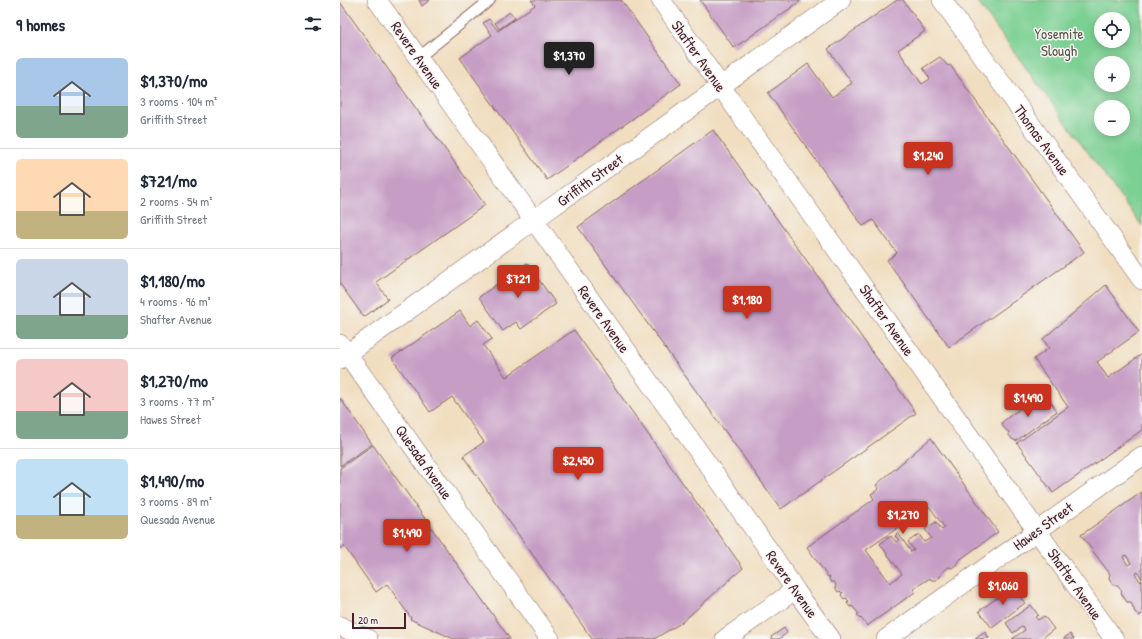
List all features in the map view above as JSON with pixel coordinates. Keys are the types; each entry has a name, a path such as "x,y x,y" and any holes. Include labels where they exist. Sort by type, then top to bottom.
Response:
{"street":[{"name":"Revere Avenue","path":"377,0 831,639"},
{"name":"Shafter Avenue","path":"661,0 1114,639"},
{"name":"Griffith Street","path":"342,352 534,220 841,0"},
{"name":"Thomas Avenue","path":"942,0 1142,280"},
{"name":"Quesada Avenue","path":"342,352 550,639"},
{"name":"Hawes Street","path":"886,639 1142,456"},
{"path":"725,639 795,590"},
{"path":"340,626 368,639"}],"lane":[{"path":"418,58 490,0"}],"green space":[{"name":"Yosemite Slough","path":"976,0 1142,0 1142,226"}],"building":[{"path":"419,0 430,0 422,6"},
{"path":"531,0 621,0 681,84 547,180 460,58 492,35 483,23 489,19 498,31 535,5"},
{"path":"700,0 802,0 734,48"},
{"path":"897,0 903,0 925,31 898,50 922,84 930,79 923,68 940,57 948,66 950,65 1084,252 949,347 887,260 897,253 873,220 863,226 768,93 808,64 832,97 852,83 828,49"},
{"path":"340,2 485,205 376,282 388,299 364,317 340,284"},
{"path":"510,12 515,18 499,29 495,23"},
{"path":"713,130 916,413 781,509 578,227"},
{"path":"527,263 556,304 521,329 516,322 503,331 479,297"},
{"path":"1106,285 1139,332 1097,362 1108,378 1142,354 1142,430 1053,493 1017,443 1068,407 1034,359 1049,348 1043,339"},
{"path":"460,311 470,326 478,320 492,339 483,345 506,377 574,330 743,568 681,623 654,639 592,639 463,456 484,442 452,397 430,412 392,358"},
{"path":"1036,397 1043,407 1050,401 1057,411 1016,441 1012,439 1009,432 1002,425 1002,422"},
{"path":"340,398 372,444 340,466"},
{"path":"931,438 998,532 958,561 952,568 949,567 941,573 940,577 936,580 931,580 930,578 913,589 915,592 867,626 857,615 859,614 854,608 852,606 850,607 847,603 849,601 846,598 844,599 841,595 843,592 838,592 834,582 831,582 829,579 830,576 828,577 807,547 874,499 871,494 879,489 876,485","holes":["929,506 945,528 942,530 936,522 925,529 931,538 924,542 919,534 908,542 914,550 911,552 898,533 895,536 899,540 896,542 891,536 880,544 902,574 890,583 866,550"]},
{"path":"373,445 510,639 454,639 410,619 411,618 387,584 376,592 344,546 340,549 340,468"},
{"path":"1142,492 1142,579 1138,572 1135,574 1141,582 1142,580 1142,614 1140,616 1135,612 1131,602 1127,602 1118,585 1113,585 1109,578 1110,574 1081,535","holes":["1126,555 1131,563 1128,565 1123,557"]},
{"path":"1019,582 1024,589 1018,594 1025,603 992,628 979,611"},
{"path":"1031,605 1038,615 1035,617 1038,620 1044,616 1054,629 1041,639 1012,639 1025,630 1023,626 1013,633 1006,623"},
{"path":"784,628 787,633 779,639 772,639 771,637"},
{"path":"985,632 989,638 975,639"},
{"path":"1070,634 1074,639 1063,639"}]}
